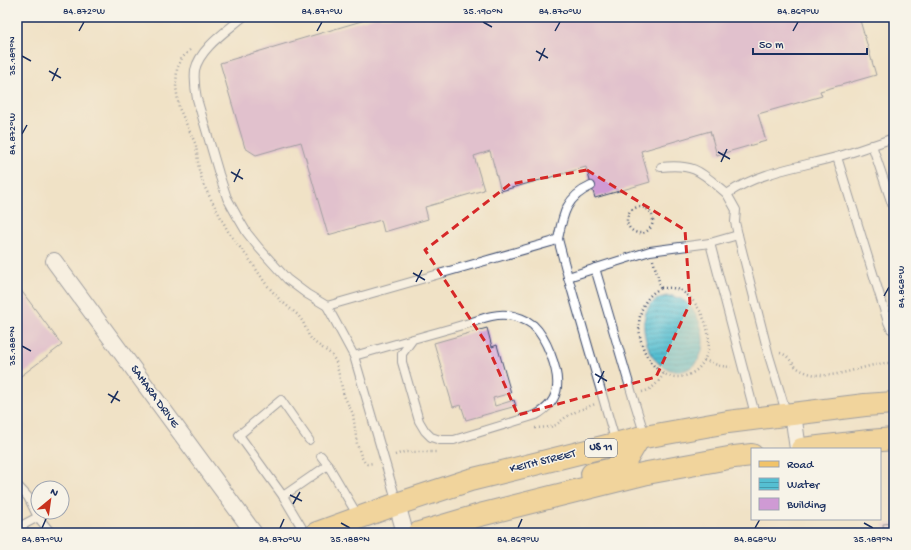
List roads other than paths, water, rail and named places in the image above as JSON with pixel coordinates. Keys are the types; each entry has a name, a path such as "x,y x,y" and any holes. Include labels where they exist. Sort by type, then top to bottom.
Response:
{"main road":[{"name":"KEITH STREET","path":"317,533 397,504 470,480 642,438 756,418 894,403"},
{"path":"515,506 549,483 613,469 626,460 642,438"},
{"path":"810,448 894,439"},
{"path":"419,533 480,515 647,473 751,455"}],"street":[{"name":"SAHARA DRIVE","path":"54,261 254,533"},
{"path":"790,414 798,448"},
{"path":"397,504 405,533"}],"lane":[{"path":"243,17 208,48 199,61 196,70 195,87 197,99 219,174 227,198 247,232 259,248 287,279 306,294 326,306 354,356 397,504"},
{"path":"727,194 738,186 755,179 837,157 894,138"},
{"path":"872,145 894,207"},
{"path":"837,157 888,322 894,330"},
{"path":"660,167 684,166 696,169 727,194 736,210 735,222 769,356 790,414"},
{"path":"592,186 576,194 568,205 564,214 558,239 616,444"},
{"path":"568,276 650,251 710,243 738,235"},
{"path":"326,306 558,239"},
{"path":"710,243 756,418"},
{"path":"595,268 632,394 642,438"},
{"path":"354,356 413,339 493,316 508,315 521,318 532,324 541,333 551,356 557,378 554,398 548,407 536,415 454,440 440,440 431,437 419,421 402,362 402,354 413,339"},
{"path":"305,533 283,496 239,434 281,400 309,440"},
{"path":"321,456 328,465 359,518"},
{"path":"283,496 328,465"},
{"path":"17,485 30,501"},
{"path":"17,528 32,520"},
{"path":"40,520 51,533"}],"water":[{"path":"672,296 681,299 695,312 702,332 702,352 698,360 689,369 681,371 670,370 657,362 652,355 645,336 645,316 648,308 654,301"}]}
